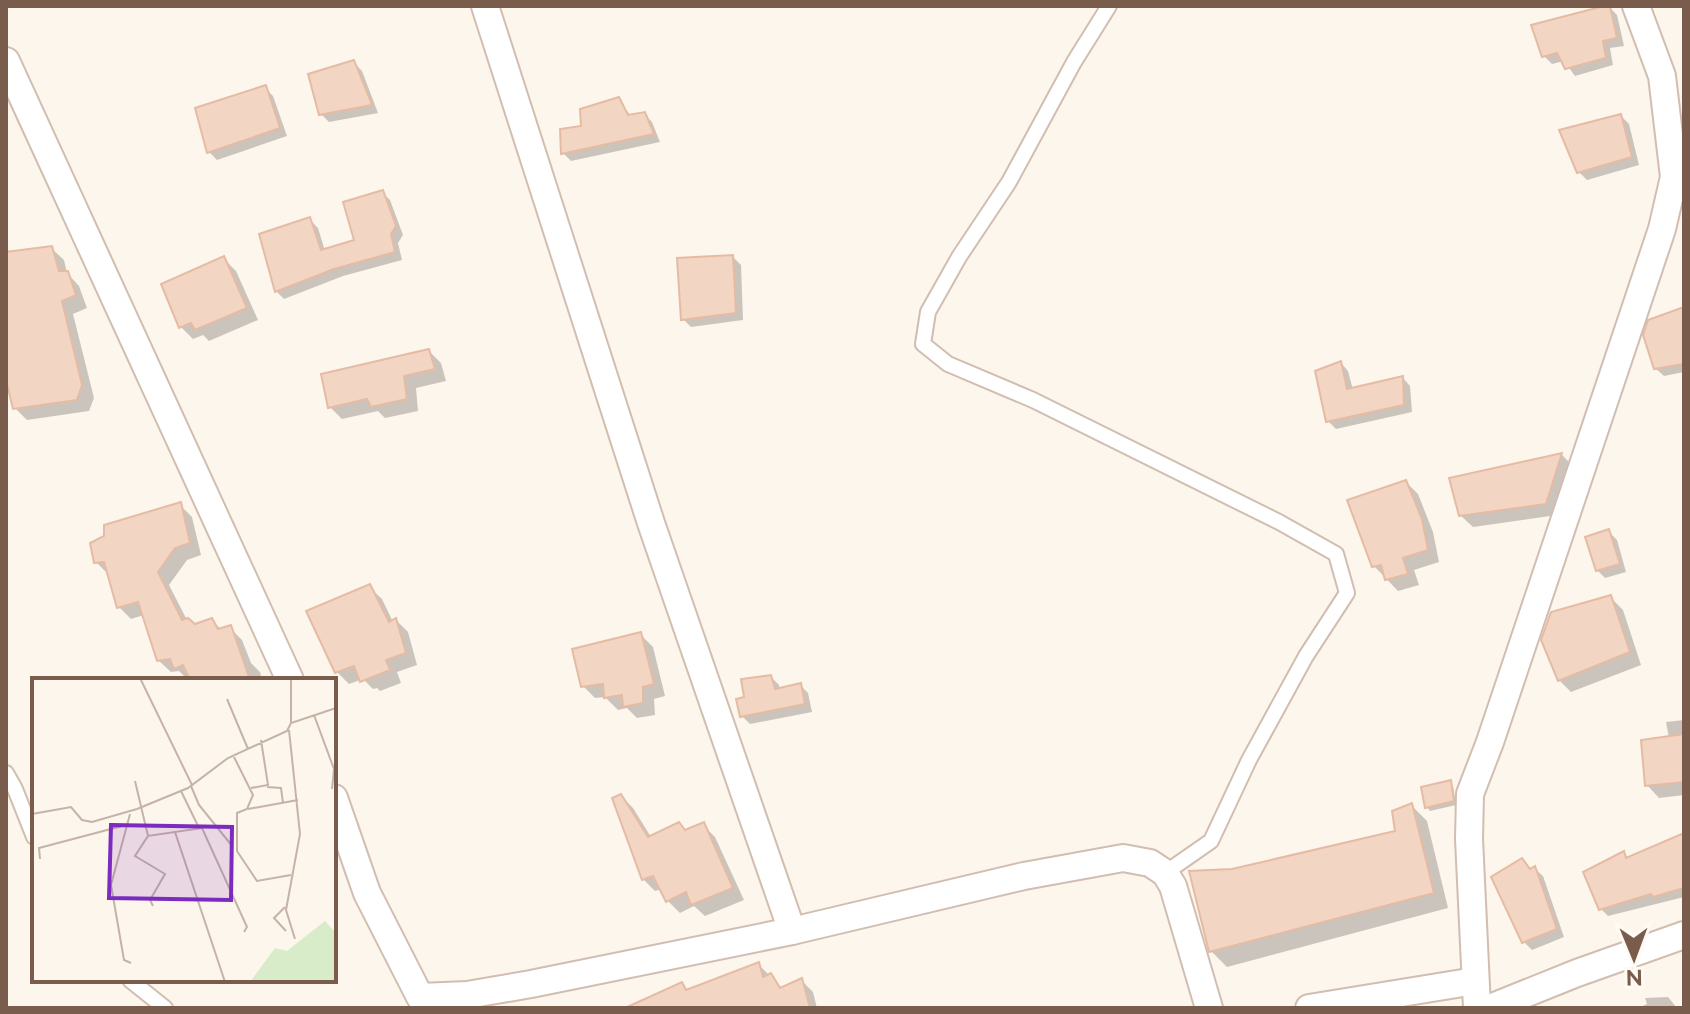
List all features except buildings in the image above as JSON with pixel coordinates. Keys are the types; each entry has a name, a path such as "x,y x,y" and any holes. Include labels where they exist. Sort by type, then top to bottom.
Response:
{"street":[{"path":"485,6 646,508 792,931"},
{"path":"1477,1008 1469,839 1470,794 1662,229 1674,177 1662,76 1636,6"},
{"path":"6,61 289,678"},
{"path":"336,804 367,893 420,997 470,1002 1024,876 1123,858 1150,863 1165,873 1173,886 1209,1008"},
{"path":"1490,1008 1684,935"},
{"path":"1309,1008 1475,981"}],"lane":[{"path":"1109,6 1074,62 1009,182 959,257 928,312 923,344 948,364 1033,400 1279,522 1336,554 1347,593 1306,656 1249,760 1211,841 1165,873"},
{"path":"6,773 32,832"},
{"path":"132,982 165,1008"}]}
